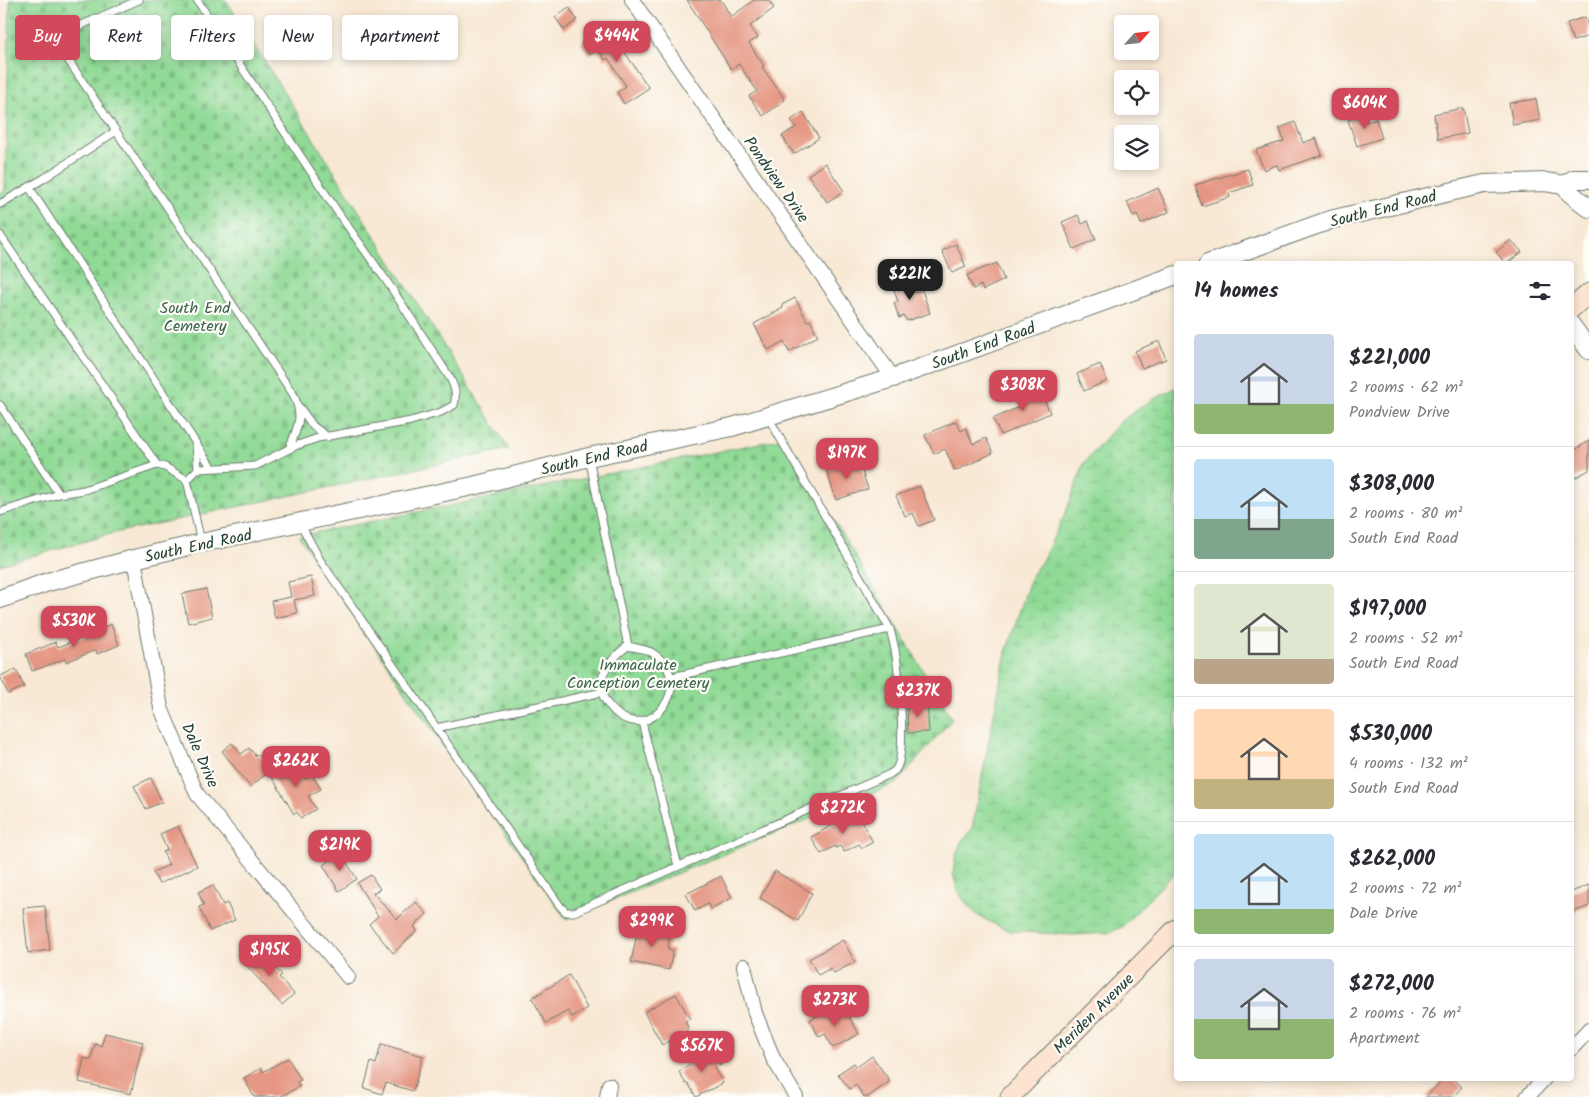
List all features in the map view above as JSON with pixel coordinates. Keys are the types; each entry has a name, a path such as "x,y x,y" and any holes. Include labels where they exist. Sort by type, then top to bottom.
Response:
{"main road":[{"path":"1574,306 1589,293"},
{"name":"Meriden Avenue","path":"1010,1097 1174,931"}],"street":[{"name":"Pondview Drive","path":"632,0 893,378"},
{"name":"South End Road","path":"1216,261 1330,220 1484,184 1545,182 1564,185 1574,179 1589,179"},
{"path":"1564,185 1570,193 1589,208"},
{"name":"South End Road","path":"0,599 48,582 201,543 473,486 589,457 732,427 893,378 1174,276"},
{"path":"1574,329 1589,350"},
{"name":"Dale Drive","path":"134,559 161,708 197,794 348,978"},
{"path":"744,966 755,1013 773,1058 796,1097"},
{"path":"1574,1046 1589,1030"},
{"path":"1527,1097 1542,1081"}],"lane":[{"path":"138,0 84,24 62,37 60,41 66,57 293,394 298,405 313,426 328,437"},
{"path":"187,480 198,469 255,466 318,438 386,426 442,412 454,405 456,397 455,388 450,378 417,327 331,204 197,0"},
{"path":"0,204 116,132"},
{"path":"29,187 212,468"},
{"path":"0,235 157,465"},
{"path":"0,405 59,494"},
{"path":"288,450 298,426 300,416 298,405"},
{"path":"300,523 320,560 563,911 574,912 890,774 896,768 900,758 899,678 890,629 768,416"},
{"path":"196,442 198,469"},
{"path":"589,457 628,646"},
{"path":"0,512 59,494 84,490 157,465 165,467 187,480 201,543"},
{"path":"672,677 890,629"},
{"path":"628,646 651,653 665,665 672,677 672,689 665,706 655,715 642,722 635,722 619,716 609,706 601,687 606,669 617,655 628,646"},
{"path":"436,728 602,692"},
{"path":"642,722 678,866"}],"green space":[{"name":"South End Cemetery","path":"10,0 226,0 235,15 171,15 171,60 254,60 254,44 509,449 114,533 0,565 0,194 5,190"},
{"path":"1174,389 1174,873 1122,927 1108,933 1074,935 1009,931 978,916 967,905 958,891 953,874 955,858 961,842 972,829 1006,652 1032,574 1042,561 1066,512 1084,463 1121,421 1150,401"},
{"name":"Immaculate Conception Cemetery","path":"785,438 952,719 897,783 566,919 432,730 299,536"}],"building":[{"path":"687,0 721,0 731,17 754,0 768,0 774,8 750,26 758,38 749,43 764,66 762,67 785,100 763,116 749,96 757,91 739,64 731,69"},
{"path":"569,7 577,20 564,30 555,17"},
{"path":"1585,17 1589,36 1573,41 1567,23"},
{"path":"607,26 649,88 624,104 617,92 626,86 608,58 605,60 598,49 589,55 581,43"},
{"path":"1536,99 1540,120 1513,125 1509,103"},
{"path":"1463,108 1468,133 1438,139 1434,114"},
{"path":"803,112 819,138 794,154 782,136 796,127 791,120"},
{"path":"1364,115 1367,122 1376,119 1382,138 1357,146 1348,120"},
{"path":"1295,122 1303,143 1316,138 1322,155 1279,170 1277,165 1264,170 1256,150 1284,141 1280,128"},
{"path":"825,163 844,191 827,202 808,175"},
{"path":"1248,169 1253,185 1229,193 1230,197 1202,206 1195,185"},
{"path":"1158,188 1169,212 1141,224 1137,214 1133,216 1127,202"},
{"path":"1078,215 1082,224 1088,221 1096,239 1074,249 1062,222"},
{"path":"1511,240 1522,252 1510,261 1504,261 1496,252"},
{"path":"956,244 966,267 952,273 942,251"},
{"path":"997,263 1004,280 983,290 981,285 973,289 967,275"},
{"path":"909,277 915,293 922,290 930,313 907,321 904,316 899,318 894,303 898,302 892,284"},
{"path":"795,298 807,321 810,320 818,336 789,352 784,341 768,350 754,324 783,308 782,305"},
{"path":"1159,341 1166,359 1142,368 1135,351"},
{"path":"1100,364 1107,381 1084,391 1077,374"},
{"path":"1038,386 1050,413 1001,435 993,419 1025,404 1020,394"},
{"path":"956,421 961,431 966,428 973,444 986,438 993,453 955,471 945,449 934,454 925,435"},
{"path":"1589,441 1589,470 1574,478 1574,450"},
{"path":"858,459 868,489 836,500 827,471"},
{"path":"920,486 934,520 919,526 913,513 905,516 896,496"},
{"path":"311,577 315,596 294,600 297,613 275,618 271,601 291,597 288,582"},
{"path":"206,589 212,617 188,623 182,594"},
{"path":"111,624 119,645 97,654 96,650 66,662 65,659 32,671 26,654 56,642 58,647 90,635 89,633"},
{"path":"16,669 24,687 8,694 0,676"},
{"path":"927,703 929,732 908,733 907,704"},
{"path":"232,743 241,754 249,748 256,756 258,754 271,770 250,787 222,751"},
{"path":"290,758 306,779 312,775 321,789 308,796 316,809 301,818 297,812 294,814 270,774"},
{"path":"151,778 162,802 146,809 134,786"},
{"path":"856,812 873,842 862,848 859,844 844,852 840,846 836,848 835,846 821,854 811,837"},
{"path":"178,826 197,866 159,884 153,872 169,865 163,852 167,850 160,834"},
{"path":"341,853 357,879 339,891 323,865"},
{"path":"775,871 812,893 798,921 760,898"},
{"path":"371,875 380,889 373,893 397,919 416,902 427,914 414,926 417,931 393,953 369,924 378,916 357,883"},
{"path":"721,876 732,898 710,909 708,904 695,911 686,894"},
{"path":"213,885 223,905 227,903 235,920 210,931 199,907 204,905 198,892"},
{"path":"1589,885 1589,906 1574,912 1574,891"},
{"path":"45,906 50,950 28,953 23,908"},
{"path":"639,924 670,931 668,949 673,950 669,970 631,962"},
{"path":"843,940 855,962 834,973 831,968 818,975 809,959"},
{"path":"264,950 276,964 274,966 282,975 279,977 294,994 282,1005 246,965"},
{"path":"569,975 587,1008 572,1017 568,1011 546,1023 532,998"},
{"path":"676,994 690,1019 685,1021 689,1030 662,1045 644,1012"},
{"path":"844,1007 859,1034 833,1048 825,1034 819,1037 810,1020 826,1011 829,1015"},
{"path":"105,1033 143,1042 131,1094 79,1082 84,1058 91,1060 95,1044 101,1046"},
{"path":"381,1044 423,1056 413,1091 386,1083 382,1094 364,1088 371,1062 376,1064"},
{"path":"711,1048 721,1065 714,1068 723,1083 696,1097 679,1072 695,1060 694,1058"},
{"path":"872,1056 890,1081 868,1097 864,1097 856,1085 850,1089 838,1074 854,1063 857,1067"},
{"path":"288,1058 301,1080 297,1082 300,1086 280,1097 254,1097 244,1078 261,1068 263,1072"},
{"path":"1441,1081 1455,1081 1462,1087 1453,1097 1426,1097"}]}
